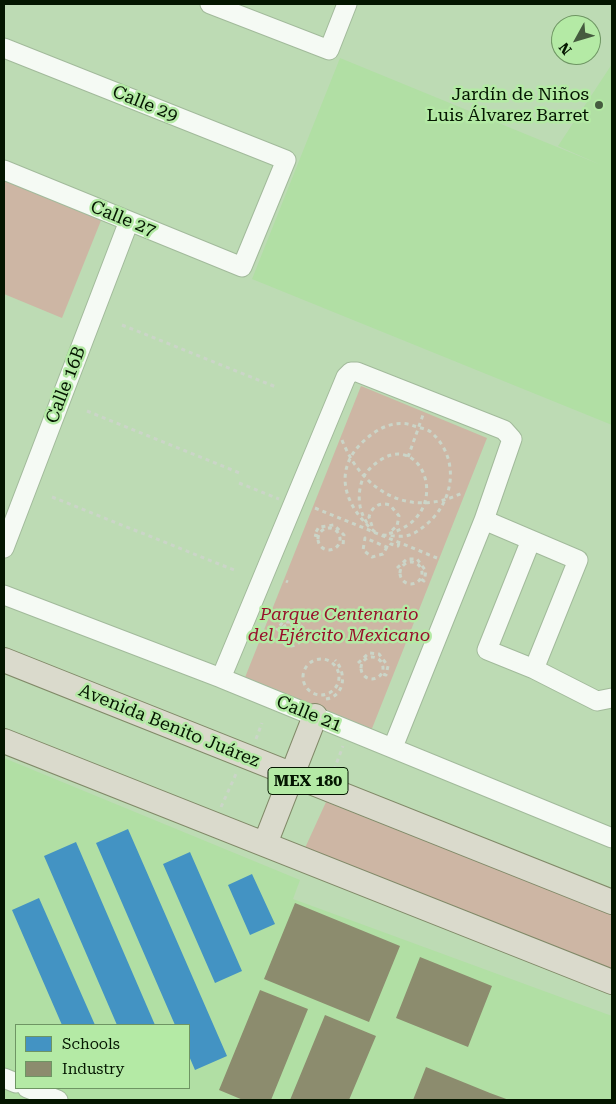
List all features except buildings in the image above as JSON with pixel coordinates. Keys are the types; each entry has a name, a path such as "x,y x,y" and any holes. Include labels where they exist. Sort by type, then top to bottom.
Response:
{"main road":[{"name":"Avenida Benito Juárez","path":"4,660 612,902"},
{"path":"265,844 321,708"},
{"path":"4,741 612,982"}],"street":[{"path":"210,4 329,50 347,4"},
{"name":"Calle 29","path":"4,48 286,160 242,267"},
{"name":"Calle 27","path":"4,170 242,267"},
{"name":"Calle 16B","path":"4,548 129,221"},
{"path":"221,678 346,377 351,372 357,372 504,430 512,439 484,520 393,747"},
{"path":"484,520 578,560 534,669"},
{"path":"532,540 487,650 534,669 597,702 612,698"},
{"name":"Calle 21","path":"4,595 221,678 321,708 393,747 612,838"},
{"path":"30,1089 58,1100"}],"path":[{"path":"122,325 276,387"},
{"path":"87,411 242,474"},
{"path":"408,457 424,414"},
{"path":"373,529 357,516 347,498 345,479 352,455 365,439 382,428 407,423 419,427 431,432 447,456 451,478 446,500 437,515 412,534 403,537 386,534"},
{"path":"342,440 350,460 364,478 390,496 425,503 446,500 462,494"},
{"path":"373,529 362,515 359,504 360,490 364,478 375,464 386,457 395,454 408,457 420,467 425,478 427,486 425,503 415,520 408,526 386,534"},
{"path":"239,483 279,499"},
{"path":"52,497 234,570"},
{"path":"373,529 369,517 372,508 381,504 390,505 398,516 397,526 386,534"},
{"path":"315,508 437,558"},
{"path":"318,536 323,529 330,528 339,533 340,541 337,548 326,550 320,546 318,536 314,535 320,527 329,524 334,525 344,535 343,545"},
{"path":"387,547 365,538 363,542 364,550 372,557 383,554 391,544 398,546 399,543"},
{"path":"397,568 407,559 417,559 426,571 424,581 421,579 416,584 405,583 401,578 401,568 406,563 416,563 422,571 421,579"},
{"path":"280,631 286,625 293,624 300,628 302,639 294,646 286,646 281,641 280,631 277,629 283,622 297,622 304,628 304,643"},
{"path":"358,663 369,653 379,654 388,666 386,675 382,674 377,678 367,678 362,673 362,662 367,658 378,658 384,666 382,674"},
{"path":"323,659 333,664 337,669 339,682 332,692 325,695 314,694 309,692 303,682 304,670 311,662 323,659"},
{"path":"321,708 342,686 343,672 336,660"},
{"path":"255,742 262,723"},
{"path":"332,773 346,740"},
{"path":"219,811 238,769"}],"shaded area":[{"path":"340,58 601,165 558,146 612,64 612,425 252,279"},
{"path":"4,758 300,880 293,899 612,1016 612,1100 4,1100"}],"green space":[{"path":"4,178 102,218 62,318 4,294"},
{"name":"Parque Centenario del Ejército Mexicano","path":"361,386 487,438 371,731 244,680"},
{"path":"326,802 612,915 612,970 305,848"}],"place":[{"name":"Jardín de Niños Luis Álvarez Barret","path":"599,105"}]}
